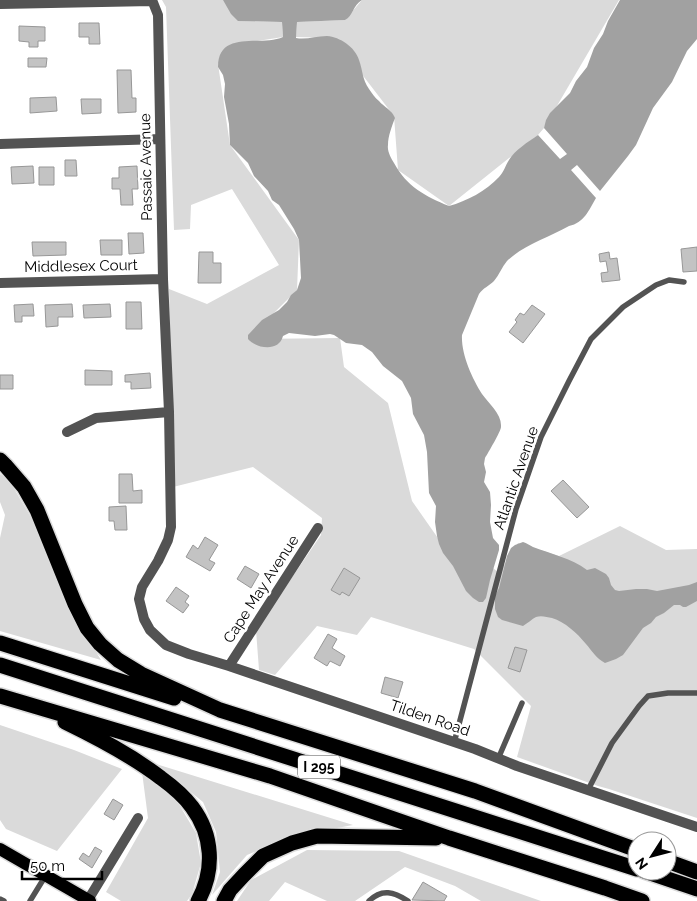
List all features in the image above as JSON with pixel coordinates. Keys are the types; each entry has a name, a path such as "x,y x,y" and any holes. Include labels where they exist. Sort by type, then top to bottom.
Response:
{"highway":[{"path":"0,460 24,487 36,510 75,604 88,628 100,644 118,660 142,674 210,706"},
{"path":"0,643 164,695 210,706 475,791 627,846"},
{"name":"I 295","path":"0,665 627,866"},
{"name":"I 295","path":"0,696 270,776 642,901"},
{"path":"28,703 108,744 145,766 175,788 192,807 202,824 208,842 210,862 207,882 198,901"},
{"path":"224,901 230,890 263,856 292,843 317,836 450,838"},
{"path":"677,865 697,872"},
{"path":"673,881 697,889"}],"main road":[{"path":"0,849 89,900"}],"street":[{"name":"Passaic Avenue","path":"0,4 152,0 158,15 162,279 169,412 171,527 168,540 142,587 139,600 144,619 155,636"},
{"path":"0,144 160,139"},
{"name":"Middlesex Court","path":"0,283 162,279"},
{"path":"67,432 96,418 169,412"},
{"name":"Cape May Avenue","path":"229,666 318,528"},
{"name":"Tilden Road","path":"155,636 166,645 189,654 475,749 498,759 697,828"},
{"path":"89,900 138,818"}],"lane":[{"name":"Atlantic Avenue","path":"454,742 516,509 541,438 569,381 591,339 623,307 656,285 669,280 684,282"},
{"path":"588,790 612,743 648,696 668,693 697,693"},
{"path":"498,759 522,703"},
{"path":"30,901 46,875"},
{"path":"369,901 378,893 389,893 400,896 408,901"},
{"path":"0,899 4,901"}],"shaded area":[{"path":"162,0 225,0 239,21 282,22 283,37 230,45 218,64 230,145 299,240 297,290 248,339 340,338 344,367 388,403 412,501 482,601 487,563 499,573 518,543 559,556 620,526 666,550 697,549 697,818 517,757 531,706 474,649 371,617 357,635 317,626 275,675 259,670 256,630 321,535 322,518 253,467 173,487 169,289 207,304 279,265 232,189 191,205 190,229 174,230 166,7"},
{"path":"223,0 362,0 345,20 297,22 296,38 304,39 327,36 342,41 351,47 357,55 369,89 395,118 389,135 388,147 399,171 417,190 449,206 463,201 488,187 501,175 515,153 538,135 560,159 567,154 544,128 546,120 550,113 570,93 576,81 587,67 594,48 620,0 697,0 697,39 687,51 672,82 653,108 636,145 600,191 577,165 571,170 596,198 588,211 579,222 529,246 507,261 494,281 479,294 462,335 463,350 471,373 482,394 497,413 501,422 501,427 485,458 484,464 486,472 484,482 490,492 490,522 493,538 499,545 499,550 486,598 483,602 479,602 466,591 439,544 435,522 436,506 429,493 427,452 424,435 413,414 411,398 402,381 383,366 372,352 362,345 346,343 334,335 315,336 289,333 283,336 281,341 273,347 262,347 248,339 248,335 262,320 279,310 297,290 301,278 299,240 279,205 272,200 268,191 254,176 248,163 230,145 229,124 224,97 225,84 223,75 218,67 220,55 225,48 233,43 274,40 283,37 282,22 238,21 231,14"},
{"path":"362,0 619,0 544,128 538,135 449,206 398,170 394,116 334,38 296,37 297,22 345,20"},
{"path":"0,474 9,480 39,531 71,611 101,660 0,631 0,538 5,515 0,502"},
{"path":"523,542 568,559 587,570 595,568 606,574 611,585 615,590 619,591 647,589 657,591 697,582 697,601 686,607 674,605 656,617 643,628 623,655 605,663 597,657 575,632 557,620 538,616 523,626 498,617 495,609 495,596 499,588 507,556 511,548"},
{"path":"0,725 74,750 122,769 57,851 6,829 0,820"},
{"path":"156,764 353,825 294,836 247,855 212,895 220,872 216,832 203,802"},
{"path":"142,772 177,801 196,833 201,863 192,894 187,901 121,901 106,892 148,818"},
{"path":"307,850 399,851 541,901 481,901 455,886 405,867 355,901 327,901 285,882 269,901 237,901 251,880"}],"building":[{"path":"79,23 99,23 100,44 89,44 89,37 79,37"},
{"path":"19,26 45,27 45,41 38,41 38,47 29,47 29,42 19,41"},
{"path":"28,58 47,58 46,67 28,67"},
{"path":"117,70 131,70 132,98 136,98 136,112 118,113"},
{"path":"56,97 57,111 30,113 30,98"},
{"path":"81,99 101,99 101,113 82,114"},
{"path":"65,160 76,160 77,176 65,176"},
{"path":"33,166 34,183 12,184 11,167"},
{"path":"137,166 138,189 132,189 133,205 121,205 120,189 112,189 112,178 119,178 119,167"},
{"path":"39,167 54,167 54,185 39,185"},
{"path":"128,233 143,233 144,253 129,254"},
{"path":"100,240 122,240 122,255 101,255"},
{"path":"32,242 66,242 66,255 33,256"},
{"path":"697,247 697,271 683,272 681,249"},
{"path":"199,252 213,252 213,263 221,263 221,283 198,283"},
{"path":"609,252 610,259 617,258 620,280 602,282 601,273 608,272 606,261 600,262 599,254"},
{"path":"126,302 141,302 142,329 126,329"},
{"path":"33,304 34,316 22,316 22,322 15,322 14,305"},
{"path":"72,304 73,317 58,317 58,326 46,327 45,305"},
{"path":"110,304 111,317 84,318 83,305"},
{"path":"532,305 545,314 523,343 509,332 517,322 515,320 520,313 524,315"},
{"path":"85,370 112,371 112,385 85,385"},
{"path":"150,373 151,388 131,389 131,382 125,382 125,375"},
{"path":"0,375 13,375 13,389 0,389"},
{"path":"119,474 132,474 133,491 142,490 142,503 119,503"},
{"path":"563,480 589,507 577,518 551,491"},
{"path":"126,506 127,530 115,530 114,521 109,521 109,507"},
{"path":"205,537 218,545 209,560 215,563 210,571 186,557 193,545 198,549"},
{"path":"245,566 259,574 251,588 237,579"},
{"path":"344,568 360,578 349,596 342,592 340,595 331,590"},
{"path":"176,587 189,596 185,602 189,605 183,613 166,601"},
{"path":"328,634 337,639 332,648 345,656 340,666 330,661 327,666 314,658"},
{"path":"515,647 527,650 520,672 508,668"},
{"path":"385,677 403,682 398,698 381,693"},
{"path":"113,799 123,805 114,820 104,814"},
{"path":"95,847 102,851 92,868 79,859 83,853 89,857"},
{"path":"423,882 447,896 444,901 412,900"}]}
